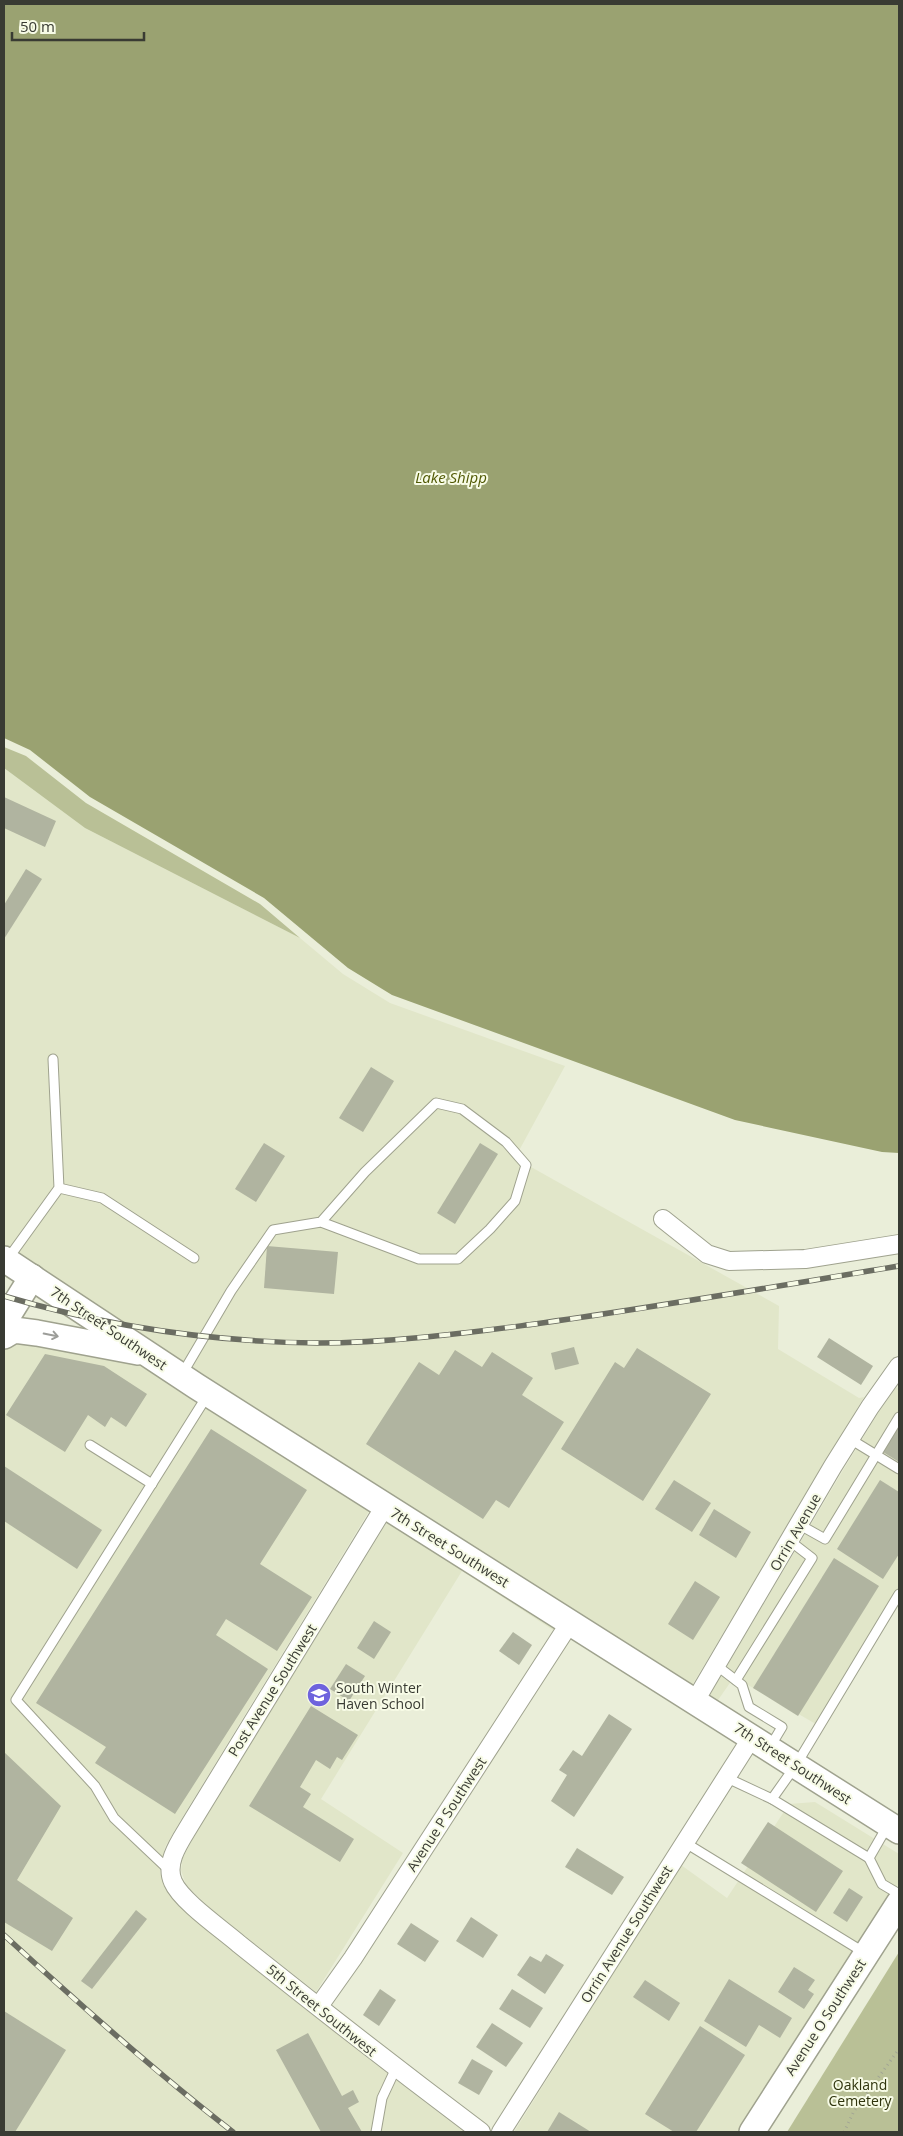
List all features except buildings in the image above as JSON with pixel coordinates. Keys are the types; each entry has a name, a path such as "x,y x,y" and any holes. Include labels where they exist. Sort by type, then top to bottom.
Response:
{"street":[{"path":"663,1219 707,1254 729,1261 805,1259 899,1244"},
{"name":"7th Street Southwest","path":"5,1260 209,1394 571,1621 894,1828"},
{"path":"4,1322 32,1277"},
{"path":"4,1336 14,1330 148,1354"},
{"name":"Orrin Avenue","path":"695,1701 850,1439 899,1366"},
{"name":"Post Avenue Southwest","path":"171,1875 174,1852 385,1506"},
{"name":"Avenue P Southwest","path":"319,2006 353,1958 571,1621"},
{"name":"Orrin Avenue Southwest","path":"501,2132 725,1777 761,1742"},
{"name":"5th Street Southwest","path":"171,1875 178,1890 206,1916 396,2068 482,2132"},
{"name":"Avenue O Southwest","path":"752,2132 899,1903"}],"lane":[{"path":"5,1260 60,1188 54,1059"},
{"path":"181,1376 231,1290 273,1230 321,1222 419,1260 458,1259 490,1229 515,1201 526,1166 506,1142 462,1109 436,1104 365,1172 321,1222"},
{"path":"60,1188 102,1198 194,1258"},
{"path":"171,1875 114,1818 95,1786 16,1700 209,1394"},
{"path":"800,1525 824,1539 899,1417"},
{"path":"850,1439 899,1469"},
{"path":"90,1445 152,1484"},
{"path":"736,1680 812,1558 790,1541"},
{"path":"772,1799 796,1765 899,1594"},
{"path":"716,1665 742,1684 749,1707 782,1727 761,1742"},
{"path":"725,1777 772,1799 869,1858 882,1884 899,1894"},
{"path":"869,1858 894,1828"},
{"path":"684,1842 867,1954"},
{"path":"376,2132 382,2098 396,2068"}],"path":[{"path":"844,2132 854,2112 899,2049"}],"shaded area":[{"path":"4,768 85,828 300,938 343,974 390,1003 565,1066 515,1158 779,1306 778,1349 859,1398 864,1397 691,1687 158,1349 158,1346 151,1344 4,1248"},
{"path":"17,1340 144,1362 371,1508 165,1847 160,1872 165,1889 200,1923 370,2060 464,2132 4,2132 4,1347"},
{"path":"899,1387 899,1604 821,1727 734,1677 716,1703 708,1698 878,1413 896,1388"},
{"path":"389,1519 557,1624 553,1630 462,1571 321,1799 403,1853 316,1992 212,1910 186,1885 181,1870 183,1857"},
{"path":"815,1802 899,1854 899,1883 740,2132 514,2132 681,1865 727,1898 789,1804"}],"green space":[{"path":"4,747 26,756 86,803 260,904 300,938 85,828 4,768"},
{"name":"Oakland Cemetery","path":"899,1952 899,2132 787,2132"}],"water":[{"name":"Lake Shipp","path":"4,4 899,4 899,1153 882,1152 735,1120 392,995 348,968 264,898 90,797 30,750 4,738"}],"railway":[{"path":"4,1296 81,1316 199,1336 278,1342 345,1343 427,1337 535,1324 899,1266"},
{"path":"4,1935 116,2036 233,2132"}],"place":[{"name":"South Winter Haven School","path":"319,1695"}]}
